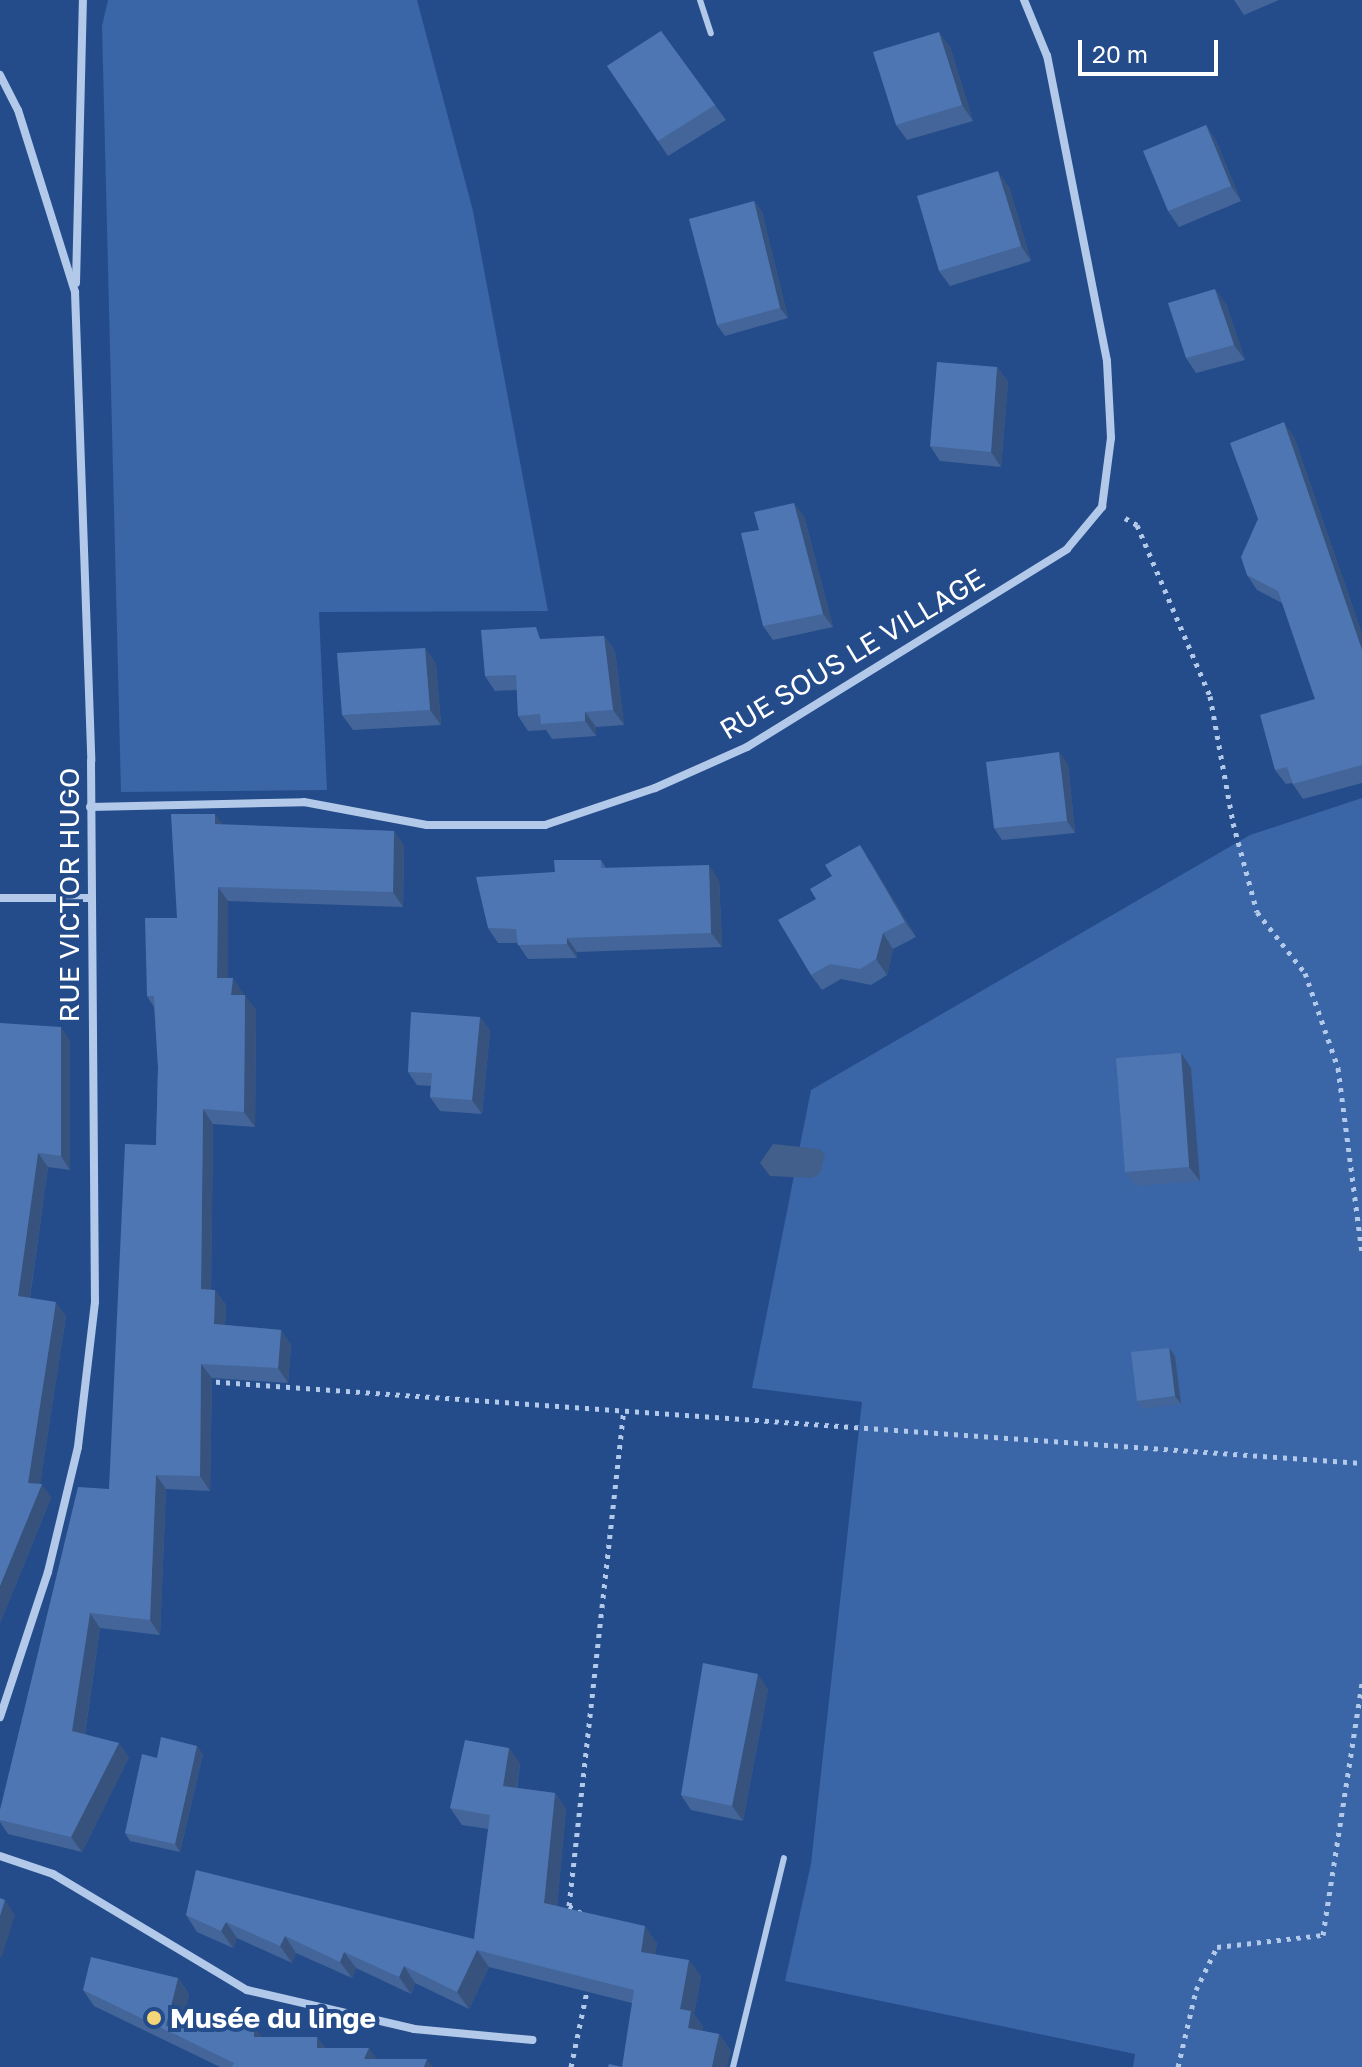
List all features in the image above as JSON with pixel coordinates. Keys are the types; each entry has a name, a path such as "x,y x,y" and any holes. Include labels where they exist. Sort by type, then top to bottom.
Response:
{"street":[{"path":"75,292 83,0"},
{"path":"1024,0 1047,56 1107,361 1111,438 1102,507"},
{"name":"RUE VICTOR HUGO","path":"0,75 18,110 75,292 90,807 95,1302 78,1447 48,1572 0,1717"},
{"name":"RUE SOUS LE VILLAGE","path":"90,807 304,802 427,825 545,825 655,788 747,747 1067,549 1102,507"},
{"path":"0,898 91,898"},
{"path":"0,1856 53,1874 247,1990 414,2029 532,2040"}],"lane":[{"path":"700,0 711,33"},
{"path":"733,2067 784,1858"}],"path":[{"path":"1102,507 1137,525 1210,696 1233,823 1257,912 1305,973 1338,1068 1362,1254"},
{"path":"197,1380 1362,1463"},
{"path":"591,1919 569,1906 624,1410"},
{"path":"1178,2067 1196,1990 1217,1947 1323,1935 1362,1682"},
{"path":"571,2067 589,1982"}],"shaded area":[{"path":"108,0 417,0 473,211 548,611 319,612 327,790 121,792 102,26"},
{"path":"1362,798 1362,2067 1133,2067 1135,2054 785,1981 811,1864 862,1402 752,1388 811,1090 1250,835"},
{"path":"773,1144 820,1149 825,1156 820,1173 812,1178 770,1176 760,1163"}],"building":[{"path":"661,31 715,105 658,141 607,66"},
{"path":"939,32 962,105 896,125 873,52"},
{"path":"1206,125 1231,186 1168,211 1143,151"},
{"path":"998,171 1021,246 939,271 917,196"},
{"path":"754,201 780,308 717,325 689,219"},
{"path":"1215,289 1234,345 1186,358 1168,303"},
{"path":"937,362 997,367 991,452 930,446"},
{"path":"1284,422 1362,650 1362,765 1293,784 1287,767 1275,770 1260,715 1315,699 1278,591 1247,575 1241,557 1258,519 1230,443"},
{"path":"794,503 823,614 763,626 741,533 759,530 754,512"},
{"path":"536,627 540,639 604,636 613,710 585,712 585,721 541,724 540,714 518,716 516,675 485,676 481,630"},
{"path":"425,648 430,710 342,715 337,653"},
{"path":"1059,752 1067,821 994,828 986,762"},
{"path":"171,814 215,814 215,824 394,831 393,892 218,887 217,978 233,978 231,995 245,995 244,1112 203,1109 201,1289 215,1290 214,1324 281,1330 278,1368 201,1364 200,1476 156,1475 150,1620 90,1613 72,1731 119,1743 71,1837 0,1820 0,1810 78,1487 109,1489 125,1144 156,1145 158,1068 154,996 147,996 145,918 177,918"},
{"path":"860,845 905,922 883,933 876,959 860,969 830,964 811,975 778,920 816,899 810,889 832,876 825,865"},
{"path":"554,860 601,860 601,868 709,865 711,933 567,938 567,944 518,945 516,929 488,928 476,877 555,872"},
{"path":"411,1012 480,1017 472,1100 430,1097 432,1073 408,1072"},
{"path":"0,1023 61,1027 61,1156 38,1153 18,1296 56,1302 28,1483 42,1484 0,1586"},
{"path":"1181,1053 1189,1167 1125,1172 1116,1058"},
{"path":"1169,1348 1175,1396 1137,1401 1131,1352"},
{"path":"703,1663 758,1674 732,1806 681,1795"},
{"path":"161,1737 197,1746 175,1844 125,1833 142,1754 157,1758"},
{"path":"465,1740 509,1748 503,1786 555,1793 544,1903 645,1926 641,1952 689,1960 680,2009 691,2011 688,2028 719,2034 712,2067 622,2067 634,1990 477,1950 457,1992 404,1966 399,1977 344,1952 340,1962 285,1936 280,1946 226,1922 221,1931 186,1915 196,1870 474,1939 490,1815 450,1808"},
{"path":"0,1898 5,1900 0,1916"},
{"path":"91,1957 178,1978 166,2026 254,2026 254,2037 317,2037 317,2048 369,2048 364,2059 427,2059 424,2067 232,2067 234,2063 83,1990"}],"place":[{"name":"Musée du linge","path":"154,2018"}]}
